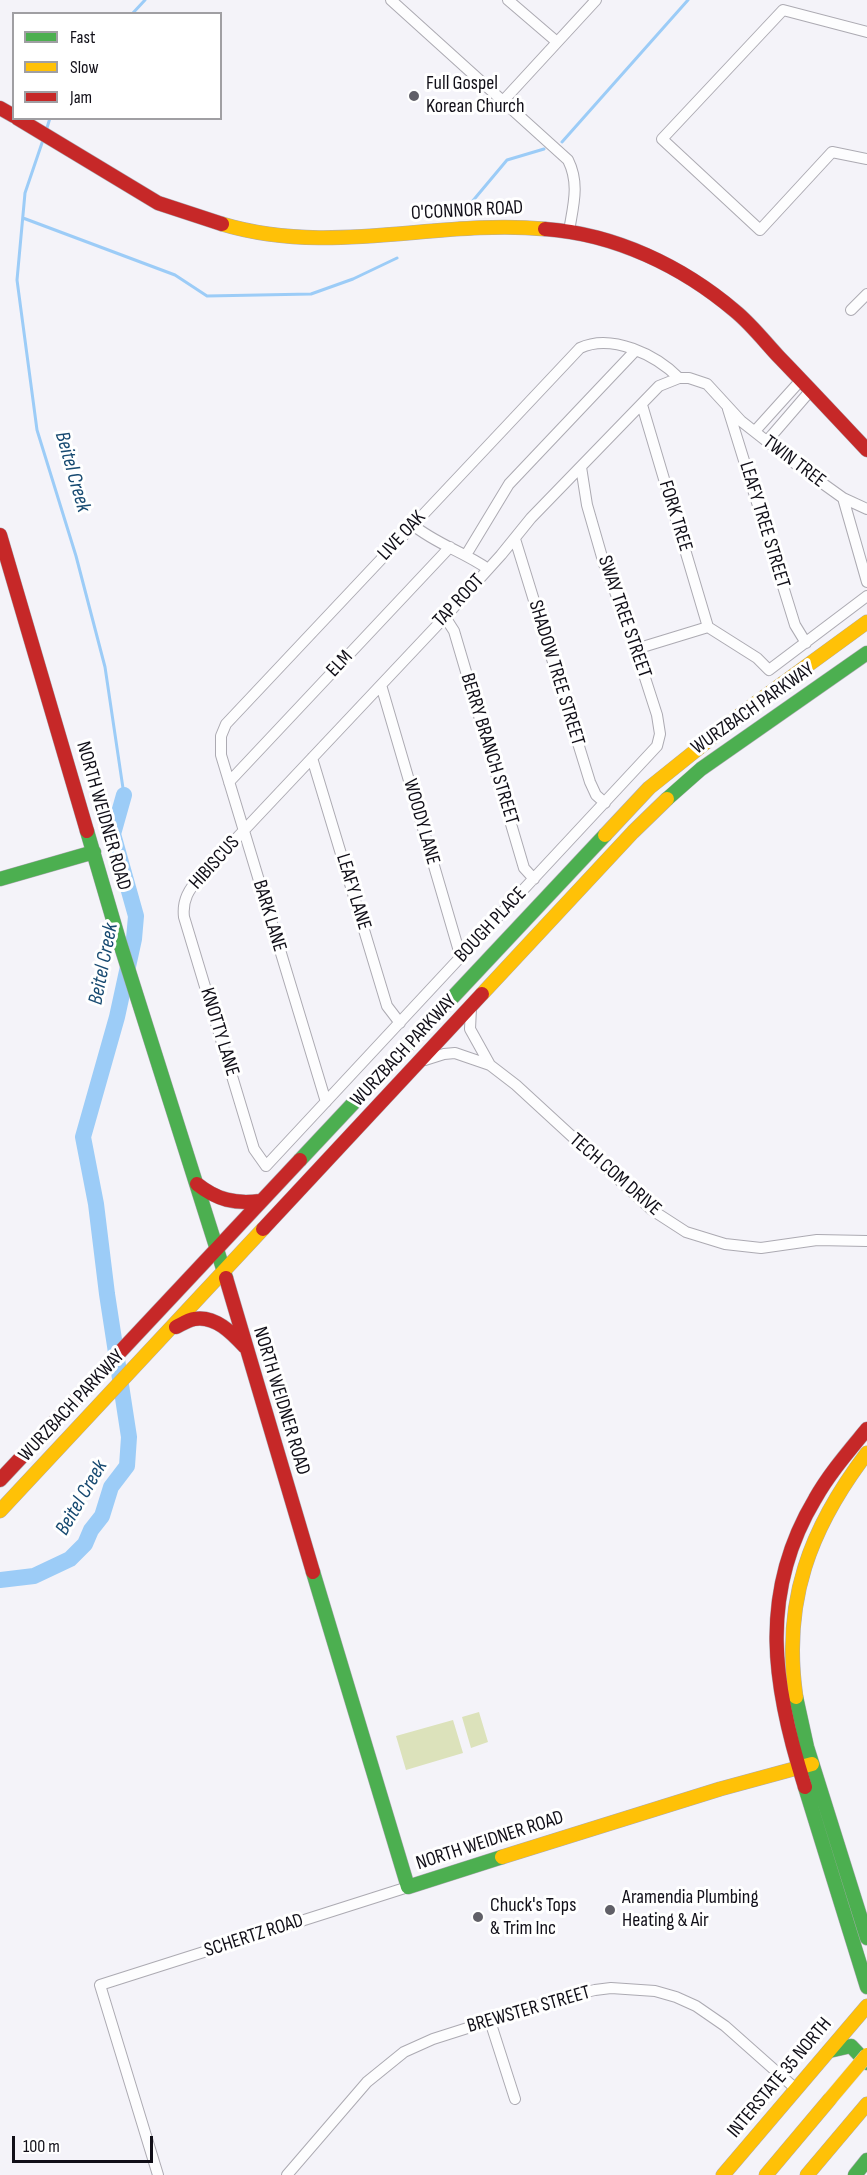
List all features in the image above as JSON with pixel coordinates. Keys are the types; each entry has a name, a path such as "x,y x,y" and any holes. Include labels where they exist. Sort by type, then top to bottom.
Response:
{"main road":[{"name":"O'CONNOR ROAD","path":"20,120 158,203 244,231 310,239 342,239 516,226 569,231 626,246 682,273 708,289 737,312 867,450"},
{"name":"NORTH WEIDNER ROAD","path":"0,535 119,940 217,1248 408,1887 708,1792 806,1765"},
{"name":"WURZBACH PARKWAY","path":"0,1480 649,788 745,711 867,622"},
{"name":"WURZBACH PARKWAY","path":"0,1511 633,832 673,793 727,750 867,653"},
{"path":"0,879 94,852"},
{"path":"197,1184 209,1194 225,1201 238,1204 260,1201"},
{"path":"171,1330 194,1319 213,1321 231,1332 245,1347"},
{"path":"866,1931 806,1765 783,1714 776,1663 777,1620 783,1579 791,1553 814,1500 840,1461 867,1429"},
{"path":"867,1454 853,1470 829,1508 806,1557 794,1610 792,1662 806,1765 867,1987"},
{"path":"791,1553 806,1557"},
{"name":"INTERSTATE 35 NORTH","path":"723,2175 867,2006"},
{"path":"829,2050 851,2046 867,2063"},
{"path":"766,2175 867,2055"},
{"path":"807,2175 867,2104"},
{"path":"855,2175 867,2160"}],"street":[{"path":"391,0 568,160 576,185 569,231"},
{"path":"508,0 557,42"},
{"path":"503,101 596,0"},
{"path":"867,32 783,10 662,139 760,230 832,152 867,159"},
{"path":"851,310 867,294"},
{"name":"LIVE OAK","path":"223,729 580,348 610,343 635,351"},
{"path":"466,555 510,484 635,351 666,365 679,378"},
{"name":"TAP ROOT","path":"243,831 445,617 531,518 659,386 679,378"},
{"name":"TWIN TREE","path":"679,378 700,380 713,389 741,421 843,498 867,509"},
{"path":"755,431 801,380"},
{"path":"767,441 811,390"},
{"name":"FORK TREE","path":"642,405 708,627"},
{"name":"LEAFY TREE STREET","path":"727,405 795,625 806,643"},
{"name":"SWAY TREE STREET","path":"581,467 587,505 604,564 627,622 657,715 660,734 657,746 643,763"},
{"path":"843,498 864,558 867,582"},
{"path":"413,525 438,542 489,569"},
{"name":"SHADOW TREE STREET","path":"515,538 590,782 596,795 605,803"},
{"name":"ELM","path":"229,782 450,547"},
{"path":"636,649 708,627 757,658 768,670 867,596"},
{"name":"BERRY BRANCH STREET","path":"445,617 454,631 524,867 534,879"},
{"name":"WOODY LANE","path":"381,685 461,958"},
{"name":"BARK LANE","path":"223,729 221,755 326,1102"},
{"name":"LEAFY LANE","path":"312,758 387,1006 400,1023"},
{"name":"BOUGH PLACE","path":"266,1166 643,763"},
{"name":"HIBISCUS","path":"186,896 200,877 243,831"},
{"name":"KNOTTY LANE","path":"186,896 183,907 184,917 254,1149 266,1166"},
{"name":"TECH COM DRIVE","path":"471,1008 470,1029 490,1065"},
{"name":"TECH COM DRIVE","path":"421,1061 455,1053 490,1065 516,1085 652,1210 686,1232 725,1244 751,1248 817,1240 867,1241"},
{"name":"SCHERTZ ROAD","path":"158,2175 100,1985 408,1887"},
{"name":"BREWSTER STREET","path":"287,2175 367,2082 404,2052 433,2039 592,1990 611,1988 655,1991 676,1997 711,2016 796,2089"},
{"path":"490,2021 515,2099"}],"green space":[{"path":"479,1712 488,1742 471,1748 462,1717"},
{"path":"453,1720 463,1753 406,1770 396,1736"}],"waterway":[{"name":"Beitel Creek","path":"134,12 145,0"},
{"path":"562,142 688,0"},
{"name":"Beitel Creek","path":"46,131 49,120"},
{"name":"Beitel Creek","path":"43,140 25,193 17,280 37,430 76,556 105,667 124,795"},
{"path":"471,203 507,160 544,149"},
{"path":"23,218 175,275 207,296 311,294 353,279 397,258"},
{"name":"Beitel Creek","path":"0,1580 34,1576 70,1559 85,1544 91,1530 102,1516 111,1487 127,1466 129,1437 96,1204 83,1137 117,1017 134,939 136,916 113,834 124,795"}],"traffic: fast":[{"path":"667,799 701,769 867,653"},
{"path":"87,831 119,940 226,1278"},
{"path":"300,1160 605,835"},
{"path":"0,879 94,852"},
{"path":"313,1572 408,1887 502,1857"},
{"path":"796,1697 807,1747 867,1938"},
{"path":"805,1787 867,1987"},
{"path":"829,2051 851,2046 867,2063"},
{"path":"855,2175 867,2160"}],"traffic: slow":[{"path":"222,224 263,233 304,237 344,237 504,227 545,229"},
{"path":"605,835 649,788 745,711 867,622"},
{"path":"482,994 633,832 667,799"},
{"path":"0,1511 263,1229"},
{"path":"796,1697 793,1629 797,1597 805,1567 830,1509 867,1453"},
{"path":"502,1857 720,1789 812,1764"},
{"path":"723,2175 867,2006"},
{"path":"830,2099 867,2055"},
{"path":"766,2175 830,2099"},
{"path":"807,2175 867,2104"}],"traffic: jam":[{"path":"0,108 12,115"},
{"path":"20,120 158,203 222,224"},
{"path":"545,229 571,232 622,245 693,280 747,322 867,450"},
{"path":"0,535 87,831"},
{"path":"263,1229 482,994"},
{"path":"0,1480 300,1160"},
{"path":"197,1184 227,1200 260,1201"},
{"path":"226,1278 313,1572"},
{"path":"176,1327 194,1319 202,1318 216,1322 245,1347"},
{"path":"805,1787 785,1713 779,1677 778,1606 785,1570 797,1535 815,1499 826,1481 867,1429"}],"place":[{"name":"Full Gospel Korean Church","path":"414,96"},
{"name":"Aramendia Plumbing Heating & Air","path":"610,1910"},
{"name":"Chuck's Tops & Trim Inc","path":"478,1917"}]}
